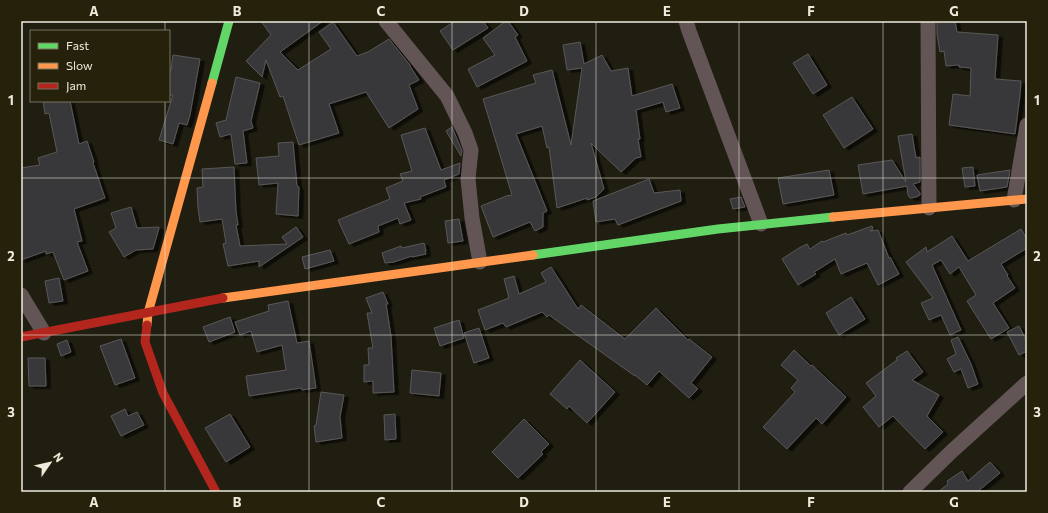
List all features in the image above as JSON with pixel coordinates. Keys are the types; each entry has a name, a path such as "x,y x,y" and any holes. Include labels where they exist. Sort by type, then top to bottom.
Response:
{"street":[{"path":"216,492 163,393 146,342 148,313 229,21"},
{"path":"386,21 447,96 465,133 471,150 468,179 472,218 480,262"},
{"path":"686,21 761,224"},
{"path":"928,21 929,208"},
{"path":"21,337 236,296 718,229 1021,199 1027,125"},
{"path":"21,295 44,332"},
{"path":"910,492 951,452 1027,383"}],"building":[{"path":"261,21 323,21 280,52 298,70 331,49 319,32 333,22 357,56 368,52 389,39 410,65 419,80 409,85 418,109 389,128 366,92 329,104 339,133 299,145 283,96 280,97 266,60 262,77 246,61 271,35"},
{"path":"455,21 483,21 488,28 453,50 440,31"},
{"path":"508,21 518,35 515,37 527,61 477,87 468,69 495,55 483,38"},
{"path":"937,21 955,21 957,32 998,35 995,79 1021,81 1015,134 949,125 953,94 970,96 971,68 959,67 959,65 946,66 944,51 940,52 937,34"},
{"path":"580,42 584,64 602,55 611,71 628,68 632,96 672,84 680,108 666,112 663,102 636,110 641,157 636,158 621,172 591,143 604,189 596,197 587,200 587,198 557,208 549,147 547,148 542,126 516,134 547,211 543,213 543,227 535,231 530,222 493,237 481,206 512,195 483,99 536,83 533,75 552,70 571,145 582,68 567,70 563,45"},
{"path":"808,54 827,85 813,94 793,63"},
{"path":"173,55 200,59 187,125 179,123 173,144 159,140 173,95 170,95"},
{"path":"236,77 260,83 251,121 253,128 243,131 247,163 235,164 231,134 220,137 216,123 226,120"},
{"path":"852,97 873,129 844,148 823,115"},
{"path":"43,102 70,102 79,144 87,141 105,198 74,209 82,241 77,242 88,271 64,280 53,252 46,254 46,251 21,260 21,168 40,165 38,158 57,152 49,113 45,114"},
{"path":"452,127 462,151 461,156 446,131"},
{"path":"425,128 441,170 460,163 459,174 444,180 446,187 420,197 421,199 404,203 411,220 400,224 398,218 378,226 379,232 349,244 338,220 390,199 386,188 403,181 400,174 412,171 401,135"},
{"path":"912,134 916,158 920,157 920,182 913,184 920,195 910,198 908,195 907,186 863,194 858,165 892,160 906,182 898,136"},
{"path":"293,142 297,186 299,187 298,216 276,214 278,183 259,185 256,158 279,156 278,143"},
{"path":"234,167 238,225 236,225 240,246 287,244 282,237 296,227 303,237 259,267 259,261 228,266 223,244 226,243 222,219 200,222 197,188 203,187 202,169"},
{"path":"973,167 975,186 965,187 962,168"},
{"path":"829,170 834,195 783,204 778,178"},
{"path":"1010,170 1007,187 980,191 977,175"},
{"path":"649,179 654,193 680,190 681,201 618,225 615,219 596,222 593,201"},
{"path":"741,197 745,207 733,209 730,199"},
{"path":"131,207 137,228 159,228 153,249 136,250 124,257 109,232 116,228 111,213"},
{"path":"459,219 463,241 448,243 445,221"},
{"path":"872,226 873,229 870,231 878,230 889,258 890,257 899,274 878,285 867,263 841,274 835,259 814,272 816,274 798,285 782,259 807,244 810,249 822,241 823,242 846,233 847,235"},
{"path":"1021,229 1027,239 1027,248 1001,264 1015,288 993,303 1009,328 991,339 967,301 976,295 959,267 950,274 941,260 932,265 961,330 950,335 941,315 929,320 921,303 933,298 906,262 926,247 927,252 952,236 968,261"},
{"path":"424,243 426,254 385,263 382,253 401,246 402,248"},
{"path":"330,250 334,261 305,269 302,257"},
{"path":"551,267 578,309 581,305 625,339 656,308 688,340 689,339 712,357 691,383 698,389 689,398 659,371 647,385 549,315 547,317 542,312 506,327 503,323 485,330 478,310 509,298 504,279 514,276 519,294 546,282 541,273"},
{"path":"59,278 63,301 49,303 45,281"},
{"path":"383,292 388,304 386,304 391,336 394,392 373,393 373,381 364,382 364,365 369,365 368,348 373,348 367,313 372,313 366,298"},
{"path":"851,297 865,319 839,335 826,313"},
{"path":"288,301 297,343 309,341 316,388 302,390 301,388 249,396 246,376 286,370 282,345 257,352 251,331 240,335 235,322 269,311 268,305"},
{"path":"230,317 235,332 209,342 203,327"},
{"path":"459,320 464,338 440,346 434,328"},
{"path":"1019,326 1027,342 1027,351 1019,355 1007,332"},
{"path":"479,328 489,358 474,363 464,333"},
{"path":"958,337 971,364 978,384 968,388 961,369 954,372 947,359 956,354 951,340"},
{"path":"121,339 135,378 115,385 100,346"},
{"path":"67,340 71,352 61,356 57,344"},
{"path":"794,350 846,397 822,424 816,418 787,449 763,427 795,392 791,388 798,380 781,365"},
{"path":"907,351 923,372 912,380 939,395 927,416 943,432 925,449 893,416 879,427 863,407 876,396 866,383 897,360 896,358"},
{"path":"28,358 45,358 46,386 29,386"},
{"path":"580,360 615,392 587,423 569,406 567,409 550,394"},
{"path":"412,370 441,373 439,396 410,393"},
{"path":"321,392 344,395 340,417 342,438 316,442 314,426 316,425"},
{"path":"125,409 128,416 137,412 144,425 121,436 111,416"},
{"path":"230,414 250,447 226,462 205,428"},
{"path":"395,414 396,439 385,440 384,415"},
{"path":"524,419 549,444 541,452 543,454 518,478 492,452"},
{"path":"990,462 1000,473 977,492 938,492 948,484 947,481 962,471 968,481"}],"traffic: fast":[{"path":"212,83 229,21"},
{"path":"533,255 718,229 833,217"}],"traffic: slow":[{"path":"147,325 148,313 212,83"},
{"path":"833,217 1027,199"},
{"path":"223,298 533,255"}],"traffic: jam":[{"path":"21,337 223,298"},
{"path":"147,325 145,342 163,393 216,492"}]}
